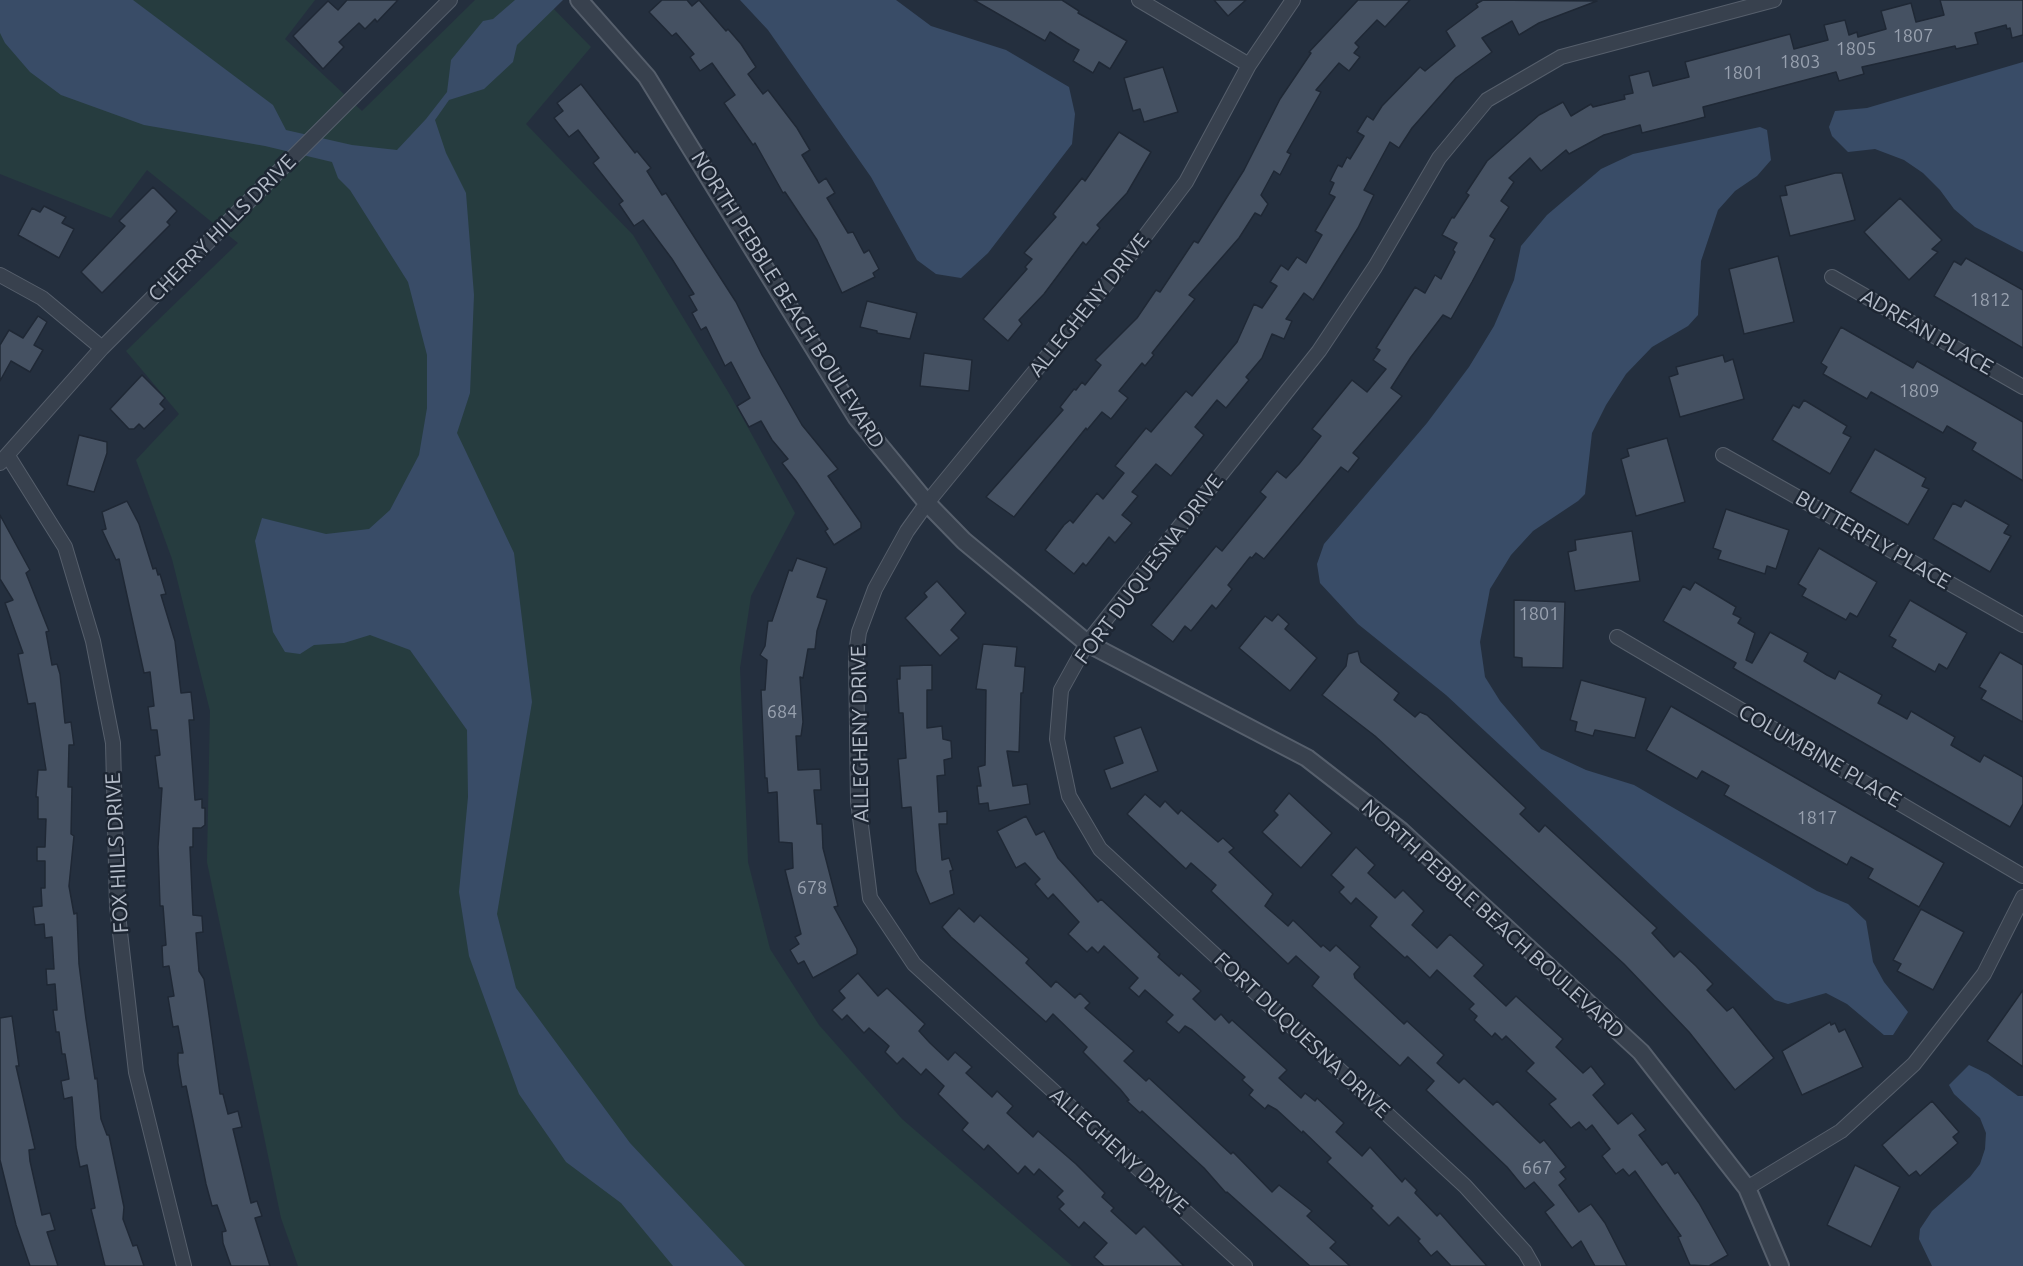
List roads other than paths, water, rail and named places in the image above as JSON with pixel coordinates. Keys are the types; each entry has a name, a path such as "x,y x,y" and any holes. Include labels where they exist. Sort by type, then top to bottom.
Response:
{"street":[{"name":"CHERRY HILLS DRIVE","path":"4,459 102,348 450,0"},
{"name":"NORTH PEBBLE BEACH BOULEVARD","path":"579,0 647,77 857,418 927,503 964,541 1087,644 1308,758 1401,831 1641,1052 1747,1188 1780,1266"},
{"path":"1139,0 1249,65"},
{"name":"ALLEGHENY DRIVE","path":"1245,1266 914,964 870,898 858,801 855,654 859,632 875,589 890,559 927,503 1139,244 1186,182 1249,65 1293,0"},
{"name":"FORT DUQUESNA DRIVE","path":"1533,1266 1525,1252 1465,1186 1100,849 1069,796 1057,739 1061,690 1087,644 1319,351 1375,267 1439,158 1487,100 1561,57 1774,0"},
{"path":"0,275 42,298 102,348"},
{"name":"ADREAN PLACE","path":"1832,277 2023,387"},
{"name":"BUTTERFLY PLACE","path":"1723,455 2023,625"},
{"name":"FOX HILLS DRIVE","path":"4,459 65,547 93,641 113,743 117,906 136,1072 184,1266"},
{"name":"COLUMBINE PLACE","path":"1617,637 2023,876"},
{"path":"1747,1188 1841,1131 1914,1064 1984,974 2023,897"}],"water":[{"path":"0,0 133,0 273,105 286,130 352,145 397,150 447,92 451,60 483,21 493,19 515,0 563,0 517,45 513,62 484,89 449,100 435,120 446,153 466,193 474,295 470,393 457,433 514,553 532,702 497,914 516,988 630,1143 745,1266 673,1266 621,1203 566,1162 519,1094 469,956 459,892 468,797 467,730 410,650 370,635 344,643 314,645 300,654 285,652 273,632 255,541 262,518 326,534 369,529 390,510 419,455 427,408 427,355 408,282 350,190 338,178 332,162 265,146 144,125 61,95 30,72 5,43 0,33"},
{"path":"740,0 896,0 931,26 1006,50 1069,87 1075,114 1072,144 988,253 961,278 936,274 917,260 871,177 768,30"},
{"path":"2023,62 2023,252 1975,227 1954,209 1923,173 1904,160 1875,149 1848,152 1832,136 1829,127 1835,111 1867,108"},
{"path":"1760,127 1767,130 1771,160 1757,176 1735,191 1718,210 1701,261 1698,315 1688,326 1652,347 1626,374 1606,405 1592,433 1585,494 1533,531 1511,555 1490,589 1480,642 1485,677 1500,701 1541,749 1586,770 1634,785 1817,891 1848,904 1866,921 1873,962 1884,982 1908,1012 1893,1035 1884,1035 1847,1004 1826,993 1788,1004 1775,1000 1446,695 1358,624 1320,583 1317,564 1324,544 1427,423 1469,367 1494,326 1514,280 1521,246 1547,215 1601,169 1633,154"},
{"path":"1969,1065 1988,1074 2018,1096 2023,1096 2023,1266 1932,1266 1919,1239 1920,1229 1932,1211 1970,1177 1980,1164 1985,1149 1986,1133 1980,1118 1954,1094 1949,1085"}]}
